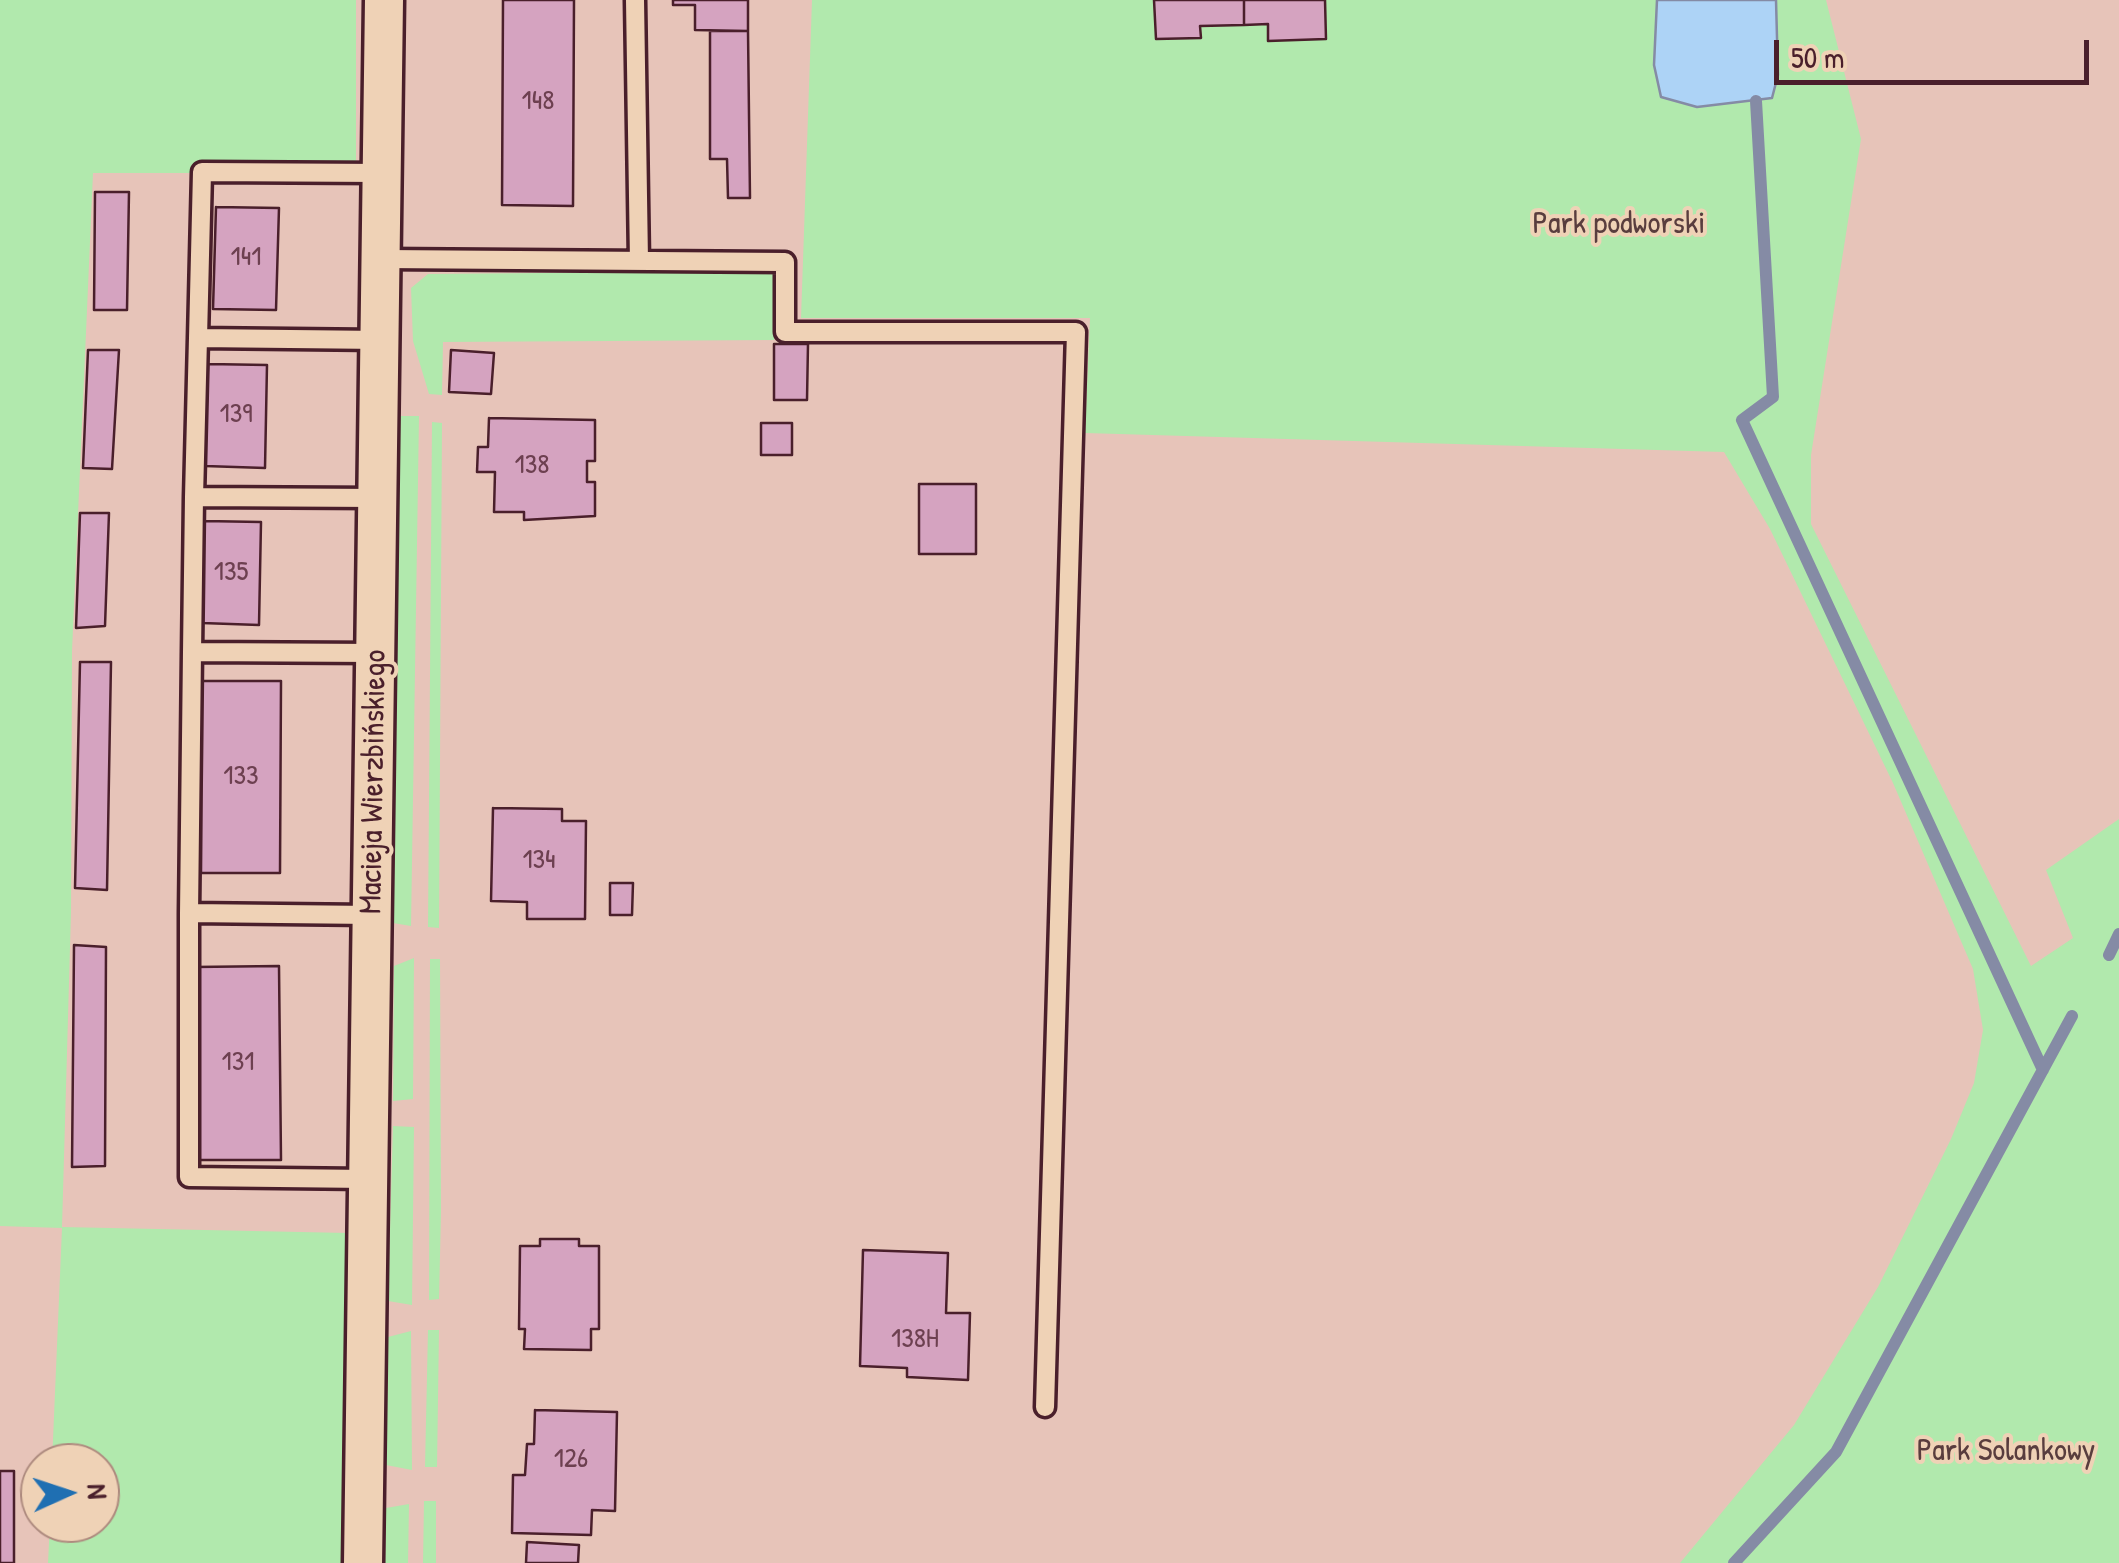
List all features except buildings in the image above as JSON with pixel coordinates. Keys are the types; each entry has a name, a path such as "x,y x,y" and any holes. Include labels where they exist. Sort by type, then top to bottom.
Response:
{"street":[{"name":"Macieja Wierzbińskiego","path":"363,1563 384,0"}],"lane":[{"path":"635,0 639,261"},
{"path":"368,1178 189,1178 194,496 202,172 383,173"},
{"path":"382,259 785,262 784,332 1076,332 1044,1407"},
{"path":"198,338 382,340"},
{"path":"194,496 379,498"},
{"path":"192,652 377,653"},
{"path":"189,913 372,914"}],"green space":[{"path":"0,0 356,0 356,173 93,173 72,651 71,912 62,1227 348,1233 343,1563 48,1563 49,1543 120,1543 120,1443 53,1443 62,1228 0,1226"},
{"name":"Park podworski","path":"812,0 1826,0 1861,139 1811,455 1811,524 2031,966 2073,938 2046,870 2119,819 2119,1563 1680,1563 1794,1425 1878,1287 1951,1139 1974,1083 1983,1030 1973,969 1893,783 1770,529 1724,452 1085,433 1090,318 801,318"},
{"path":"774,271 774,340 443,342 442,395 429,394 413,341 411,288 428,274"},
{"path":"399,416 419,416 411,926 393,923"},
{"path":"432,422 442,423 439,928 428,927"},
{"path":"414,958 413,1099 393,1101 394,966"},
{"path":"430,959 440,959 441,1212 439,1299 429,1300"},
{"path":"393,1126 414,1127 412,1305 388,1301"},
{"path":"428,1330 439,1330 437,1467 425,1467"},
{"path":"411,1331 412,1470 386,1465 388,1337"},
{"path":"424,1501 436,1501 436,1563 423,1563"},
{"path":"409,1504 408,1563 385,1563 386,1508"}],"water":[{"path":"1657,0 1776,0 1778,75 1772,98 1697,107 1661,97 1654,65"}],"waterway":[{"path":"1756,101 1773,397 1742,420 2043,1070"},
{"path":"2109,955 2119,934"},
{"path":"1734,1563 1836,1452 2072,1016"}],"park label":[{"name":"Park Solankowy","path":"2006,1451"}]}
